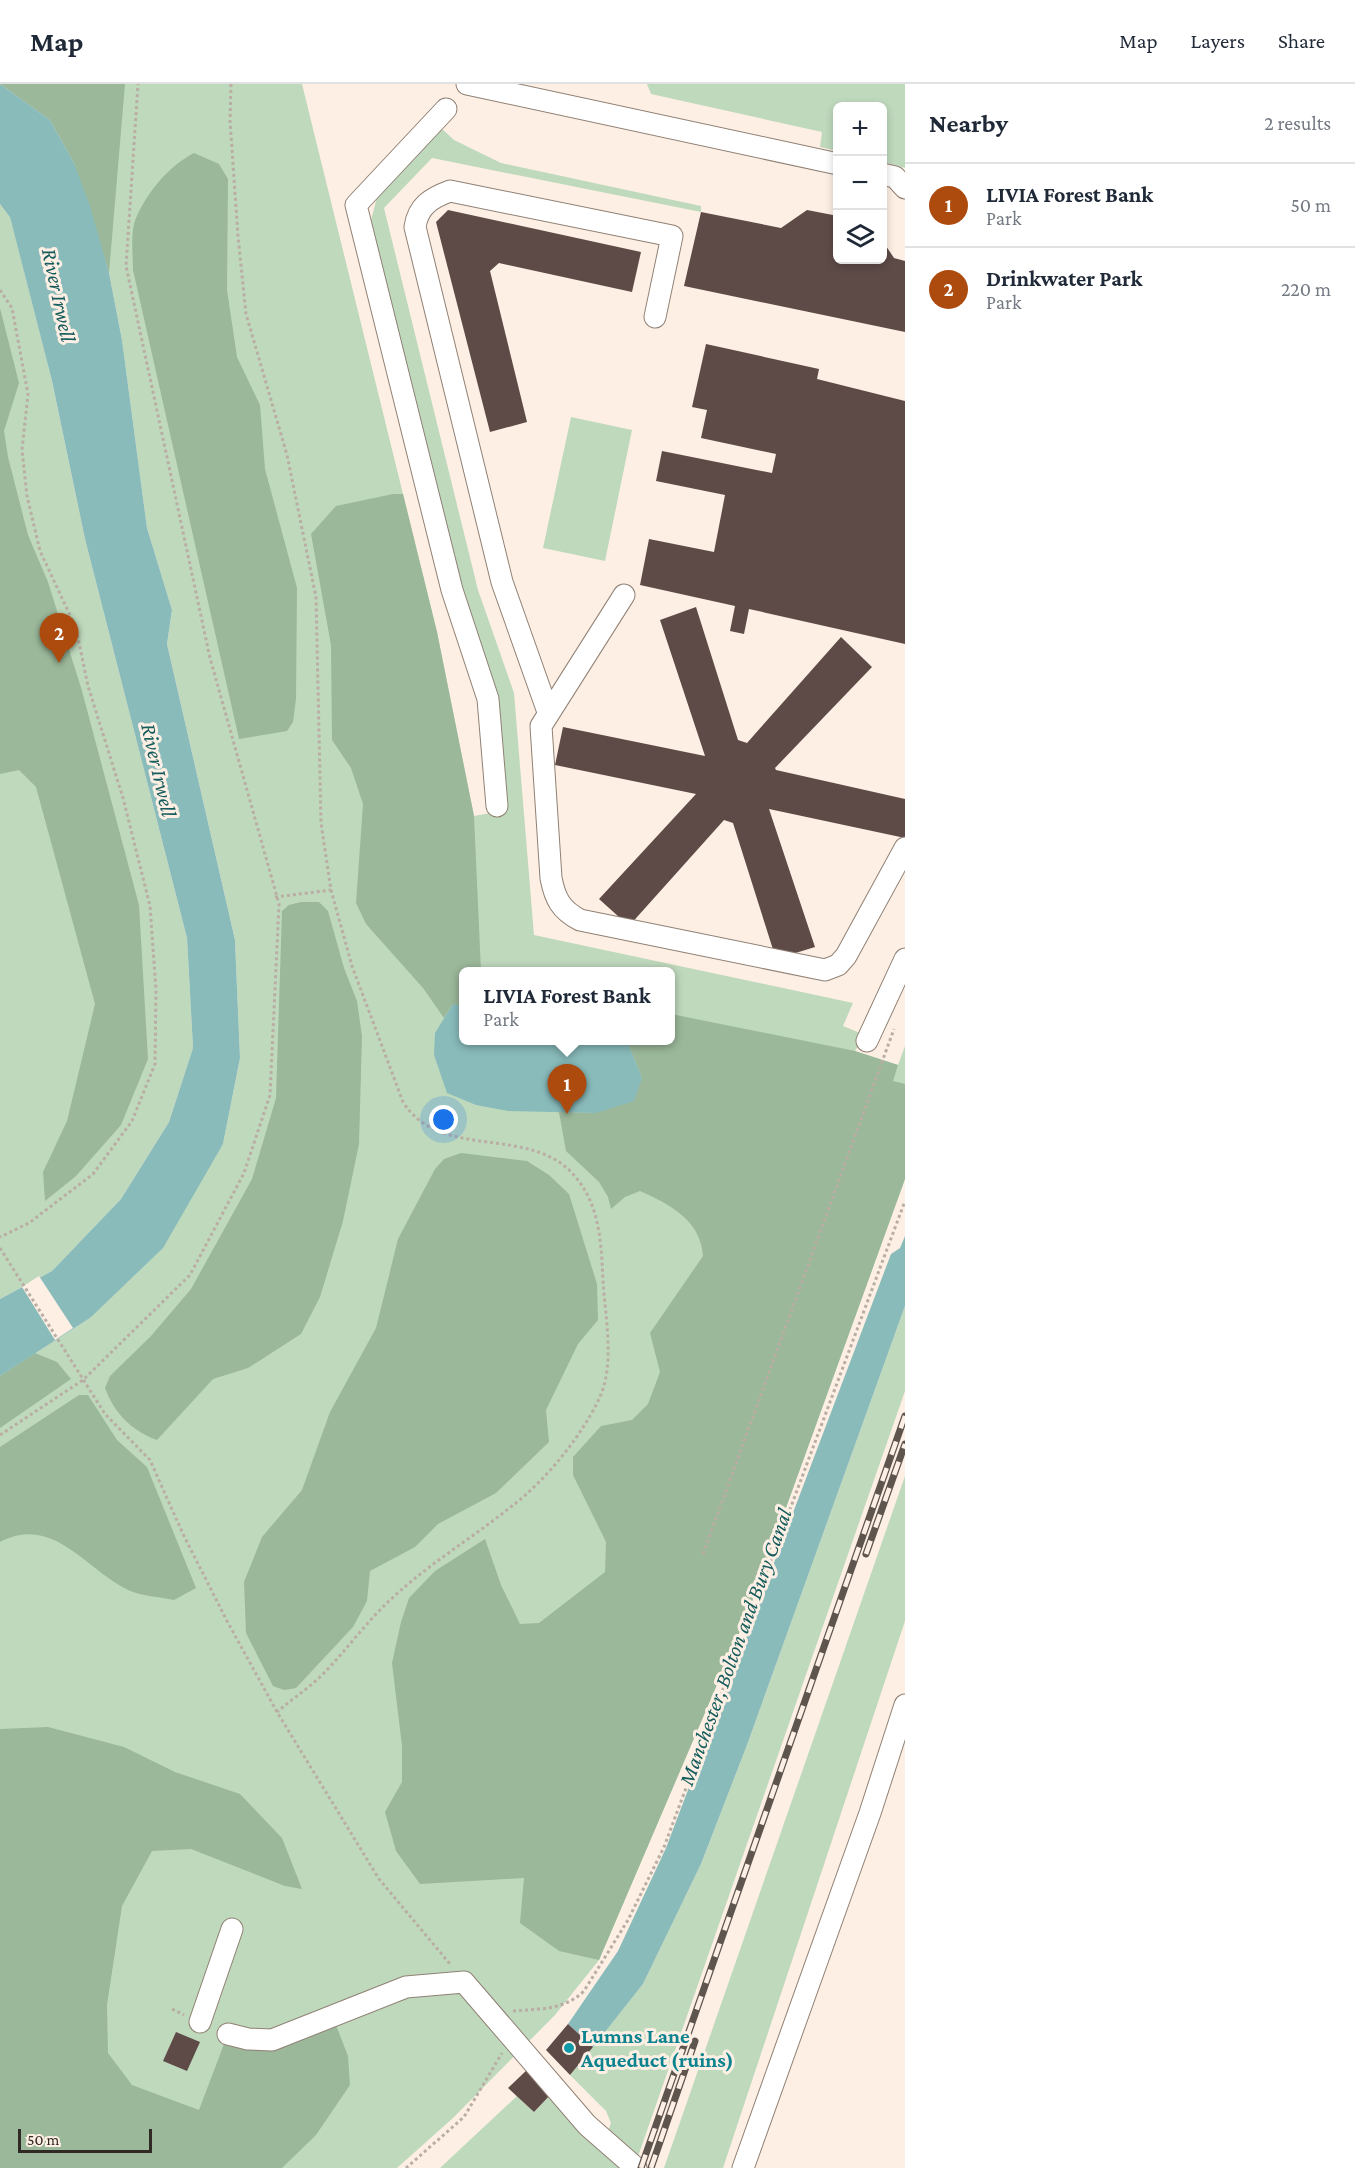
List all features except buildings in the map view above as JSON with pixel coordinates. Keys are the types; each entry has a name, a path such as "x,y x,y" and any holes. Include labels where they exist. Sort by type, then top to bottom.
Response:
{"lane":[{"path":"467,84 833,163"},
{"path":"446,110 356,205 452,590 488,699 497,806"},
{"path":"887,175 895,177 905,188"},
{"path":"548,712 502,582 415,227 417,214 436,197 450,191 470,193 672,236 655,317"},
{"path":"624,595 541,726 551,878 555,897 566,912 580,920 825,970 838,965 846,956 905,849"},
{"path":"867,1041 905,959"},
{"path":"743,2168 870,1813 905,1705"},
{"path":"200,2022 232,1929"},
{"path":"228,2034 248,2040 272,2040 406,1987 464,1982 587,2125 636,2168"}],"path":[{"path":"0,1435 83,1380 190,1275 244,1173 270,1095 279,904 275,897 210,658 126,266 138,84"},
{"path":"231,84 230,120 237,236 246,315 286,455 316,597 321,823 332,890 352,966 409,1111 416,1120 437,1133 524,1148 551,1157 571,1172 587,1192 601,1237 608,1365 599,1400 557,1462 514,1504 427,1568 387,1603 325,1673 277,1712"},
{"path":"0,290 12,308 28,394 22,450 27,496 40,551 76,628 88,686 123,798 150,906 156,990 156,1064 132,1122 93,1174 29,1224 0,1237"},
{"path":"275,897 332,890"},
{"path":"703,1554 895,1032 884,1005"},
{"path":"491,2014 556,2007 576,2000 602,1964 628,1920 668,1836 905,1201"},
{"path":"0,1248 105,1414 150,1460 226,1621 277,1712 379,1879 464,1982"},
{"path":"406,2168 464,2117 512,2040"}],"green space":[{"path":"0,84 302,84 437,632 474,816 507,810 497,696 462,591 371,220 379,190 440,127 454,140 501,163 701,206 701,212 432,158 384,208 478,590 514,693 534,935 853,1003 843,1026 865,1035 855,1051 898,1065 905,1046 905,1179 749,1610 599,1960 555,2015 453,2118 397,2168 0,2168 0,1376 90,1318 223,1144 240,1058 235,940 167,644 172,610 147,528 122,340 109,273 90,206 74,163 50,120"},
{"path":"0,84 125,84 109,273 74,163 50,120"},
{"path":"647,84 905,84 905,168 887,163 887,102 833,102 833,150 820,147 822,132 651,94"},
{"path":"194,153 219,164 228,179 227,290 237,357 260,405 265,469 297,588 296,699 293,722 287,731 239,739 133,270 133,230 141,208 153,189 168,172"},
{"path":"0,204 10,216 52,381 85,539 187,938 193,1048 169,1122 121,1199 52,1271 0,1299"},
{"path":"0,308 19,383 4,431 8,457 28,535 48,582 82,691 139,905 148,1059 121,1125 76,1176 45,1201 43,1172 67,1121 95,1004 36,787 19,770 0,774"},
{"path":"571,417 632,430 605,561 543,548"},
{"path":"403,494 437,632 474,816 481,967 459,967 459,1005 453,1004 444,1018 423,988 366,924 356,903 363,804 351,768 332,740 331,645 311,534 336,506"},
{"path":"319,902 328,911 344,968 357,1001 362,1036 359,1144 343,1221 320,1297 301,1334 248,1368 213,1379 157,1440 140,1432 125,1420 113,1405 105,1388 110,1376 151,1336 191,1289 252,1179 276,1098 282,911 289,905"},
{"path":"675,1015 855,1051 898,1065 893,1081 905,1084 905,1179 749,1610 599,1960 559,1951 520,1923 524,1878 420,1884 396,1851 385,1812 402,1782 402,1746 392,1663 409,1598 435,1571 485,1539 501,1585 520,1624 539,1623 605,1572 606,1542 573,1475 573,1457 601,1426 632,1420 648,1404 660,1372 650,1333 703,1256 701,1243 690,1223 662,1202 640,1191 625,1197 611,1209 608,1197 599,1182 566,1151 559,1112 596,1113 642,1078 629,1045 675,1045"},
{"path":"461,1153 527,1161 549,1175 569,1194 597,1284 598,1320 578,1344 546,1410 549,1442 496,1493 438,1524 415,1547 370,1571 367,1601 353,1627 296,1688 284,1690 273,1686 246,1633 244,1582 262,1537 302,1490 330,1412 376,1328 398,1239 435,1169 444,1159"},
{"path":"905,1306 905,1391 634,2168 440,2168 517,2096 534,2112 552,2093 604,2143 611,2123 606,2111 570,2075 643,1984 701,1864 747,1745"},
{"path":"35,1353 57,1362 71,1379 0,1428 0,1376"},
{"path":"79,1395 88,1395 117,1440 147,1467 196,1588 174,1600 128,1590 52,1539 36,1535 19,1535 0,1542 0,1447"},
{"path":"905,1476 905,1621 723,2168 664,2168"},
{"path":"48,1727 124,1747 175,1772 240,1794 282,1838 302,1889 285,1886 191,1849 152,1851 122,1906 107,2005 108,2053 132,2085 199,2110 224,2044 246,2049 334,2020 348,2056 350,2085 316,2135 282,2168 0,2168 0,1729"}],"water":[{"name":"River Irwell","path":"0,84 50,120 74,163 90,206 109,273 122,340 147,528 172,610 167,644 235,940 240,1058 223,1144 163,1248 90,1318 0,1376 0,1299 52,1271 121,1199 169,1122 193,1048 187,938 85,539 52,381 10,217 0,204"},
{"path":"453,1004 459,1005 459,1045 629,1045 642,1078 634,1101 596,1113 508,1111 476,1105 447,1093 434,1055 435,1033"},
{"path":"905,1236 905,1306 747,1745 701,1864 643,1984 593,2047 568,2024 618,1951 666,1848 891,1254 900,1248"}],"pier":[{"path":"39,1276 73,1328 55,1340 22,1287"}],"railway":[{"path":"641,2168 905,1416"},
{"path":"866,1554 905,1444"},
{"path":"651,2168 695,2041"}],"place":[{"name":"Drinkwater Park","path":"59,663"},
{"name":"LIVIA Forest Bank","path":"567,1114"},
{"name":"Lumns Lane Aqueduct (ruins)","path":"569,2048"}],"water label":[{"name":"Manchester, Bolton and Bury Canal","path":"735,1647"}]}
